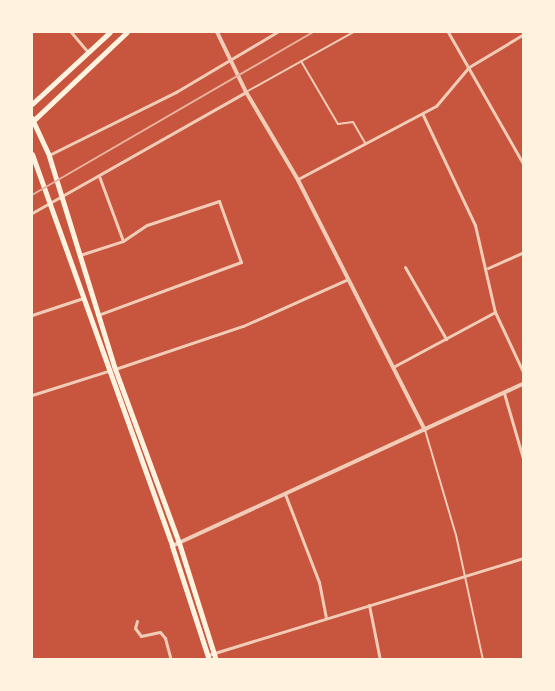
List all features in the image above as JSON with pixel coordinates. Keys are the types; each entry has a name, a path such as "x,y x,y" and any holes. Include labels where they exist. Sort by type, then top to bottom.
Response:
{"main road":[{"path":"32,104 110,32"},
{"path":"127,32 32,120 49,156 60,198 98,315 112,370 208,657"},
{"path":"32,154 83,298 179,543 215,656"}],"street":[{"path":"70,32 87,51"},
{"path":"217,32 246,92 298,180 425,430 465,575 483,660"},
{"path":"49,156 176,92 277,32"},
{"path":"32,213 354,32"},
{"path":"448,32 524,165"},
{"path":"298,180 365,143 423,115 436,106 469,67 524,34"},
{"path":"301,61 338,123 353,123 365,143"},
{"path":"423,115 475,225 488,268 495,312 524,374"},
{"path":"99,176 123,240"},
{"path":"79,256 123,240 147,225 219,201 241,262 98,315"},
{"path":"488,268 524,252"},
{"path":"405,267 446,339"},
{"path":"32,395 243,326 348,279"},
{"path":"32,315 83,298"},
{"path":"393,367 495,312"},
{"path":"172,546 524,383"},
{"path":"504,393 524,462"},
{"path":"285,494 319,582 327,618"},
{"path":"208,657 524,558"},
{"path":"369,605 380,660"},
{"path":"137,621 135,628 141,636 160,632 165,638 171,660"}],"railway":[{"path":"32,195 313,32"}]}
